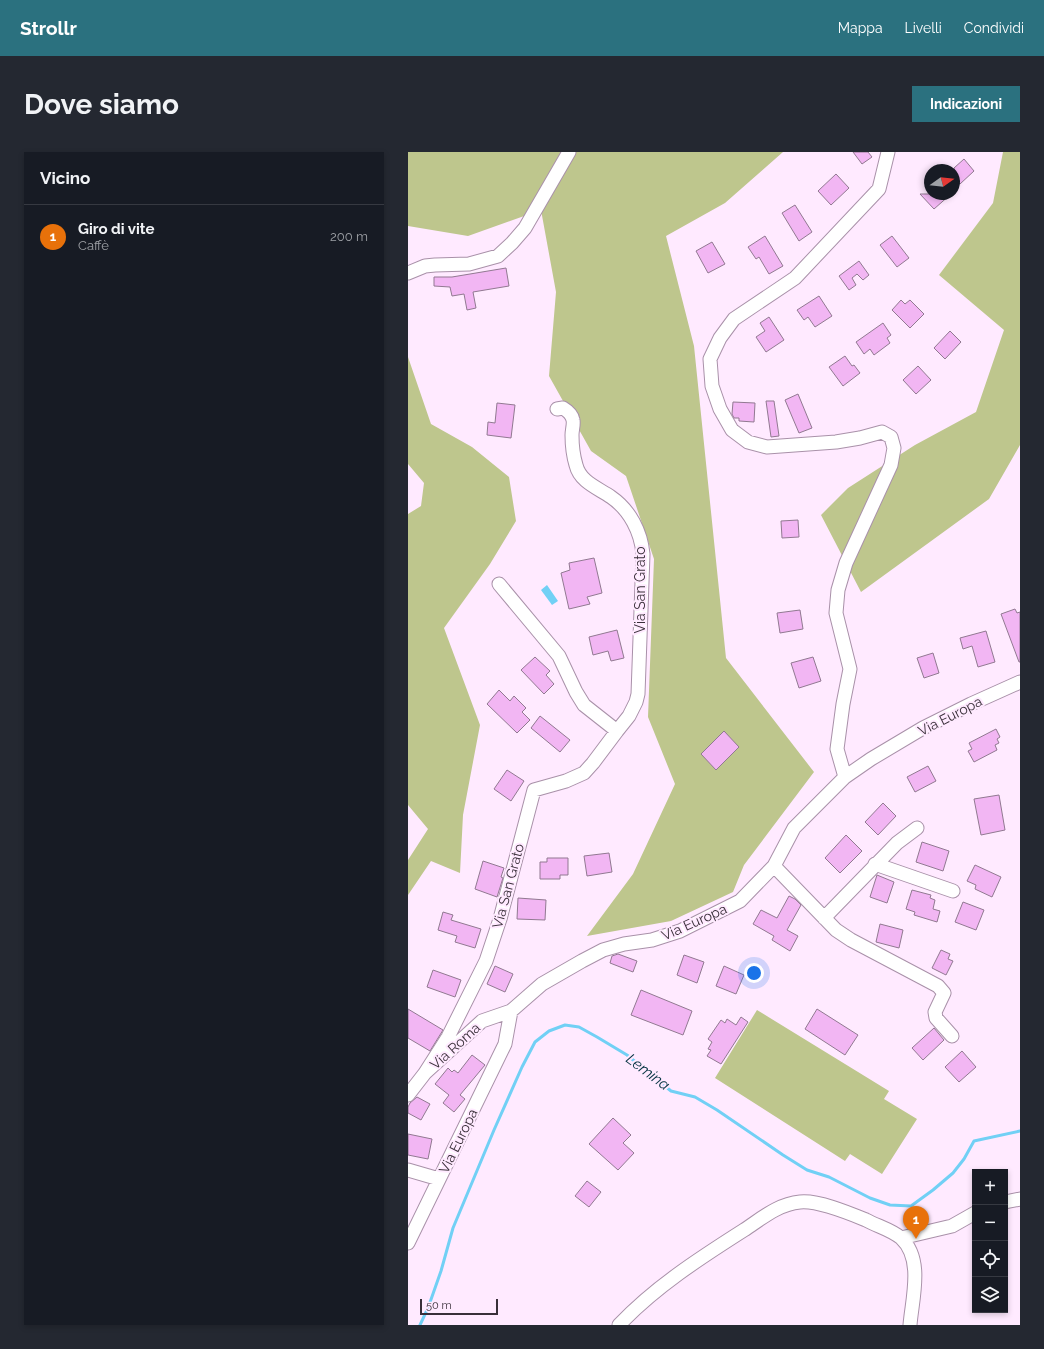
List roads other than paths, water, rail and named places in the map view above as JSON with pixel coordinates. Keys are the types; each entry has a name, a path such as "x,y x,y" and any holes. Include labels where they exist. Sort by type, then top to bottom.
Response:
{"street":[{"path":"408,273 425,266 469,264 498,256 525,228 569,152"},
{"path":"845,777 837,748 843,704 850,669 836,612 838,590 846,563 891,465 894,448 891,437 882,432 836,442 767,447 748,442 732,430 720,409 712,386 710,359 720,338 734,319 795,278 879,189 888,152"},
{"name":"Via San Grato","path":"425,1073 448,1037 486,960 500,919 534,790 566,781 584,773 593,764 629,716 638,694 642,548 635,525 627,512 612,498 582,478 576,467 573,454 572,433 574,420 570,413 563,408 557,409"},
{"path":"499,584 560,656 576,692 584,705 617,730"},
{"name":"Via Europa","path":"408,1243 505,1044 511,1011 542,984 596,954 624,944 652,940 680,931 740,901 774,866 794,828 845,777 871,759 923,728 1020,682"},
{"path":"824,918 897,843 916,828"},
{"path":"876,864 953,891"},
{"path":"774,866 836,930 938,986 944,993 935,1012 936,1018 952,1036"},
{"name":"Via Roma","path":"408,1095 425,1073 482,1021 511,1011"},
{"path":"408,1170 439,1179"},
{"path":"1008,1201 1020,1199"},
{"path":"619,1325 629,1314 680,1272 708,1252 778,1208 799,1202 811,1202 850,1213 901,1238 906,1245 915,1265 915,1288 910,1325"},
{"path":"901,1238 952,1226 972,1215"}],"water":[{"path":"547,585 558,601 552,605 541,590"}],"waterway":[{"name":"Lemina","path":"420,1325 428,1308 441,1271 453,1228 522,1067 535,1042 549,1031 565,1025 579,1027 597,1037 627,1055 671,1091 695,1097 807,1170 829,1177 870,1198 890,1205 911,1206 933,1190 953,1173 964,1159 974,1141 1020,1131"}],"place":[{"name":"Giro di vite","path":"916,1239"}]}
